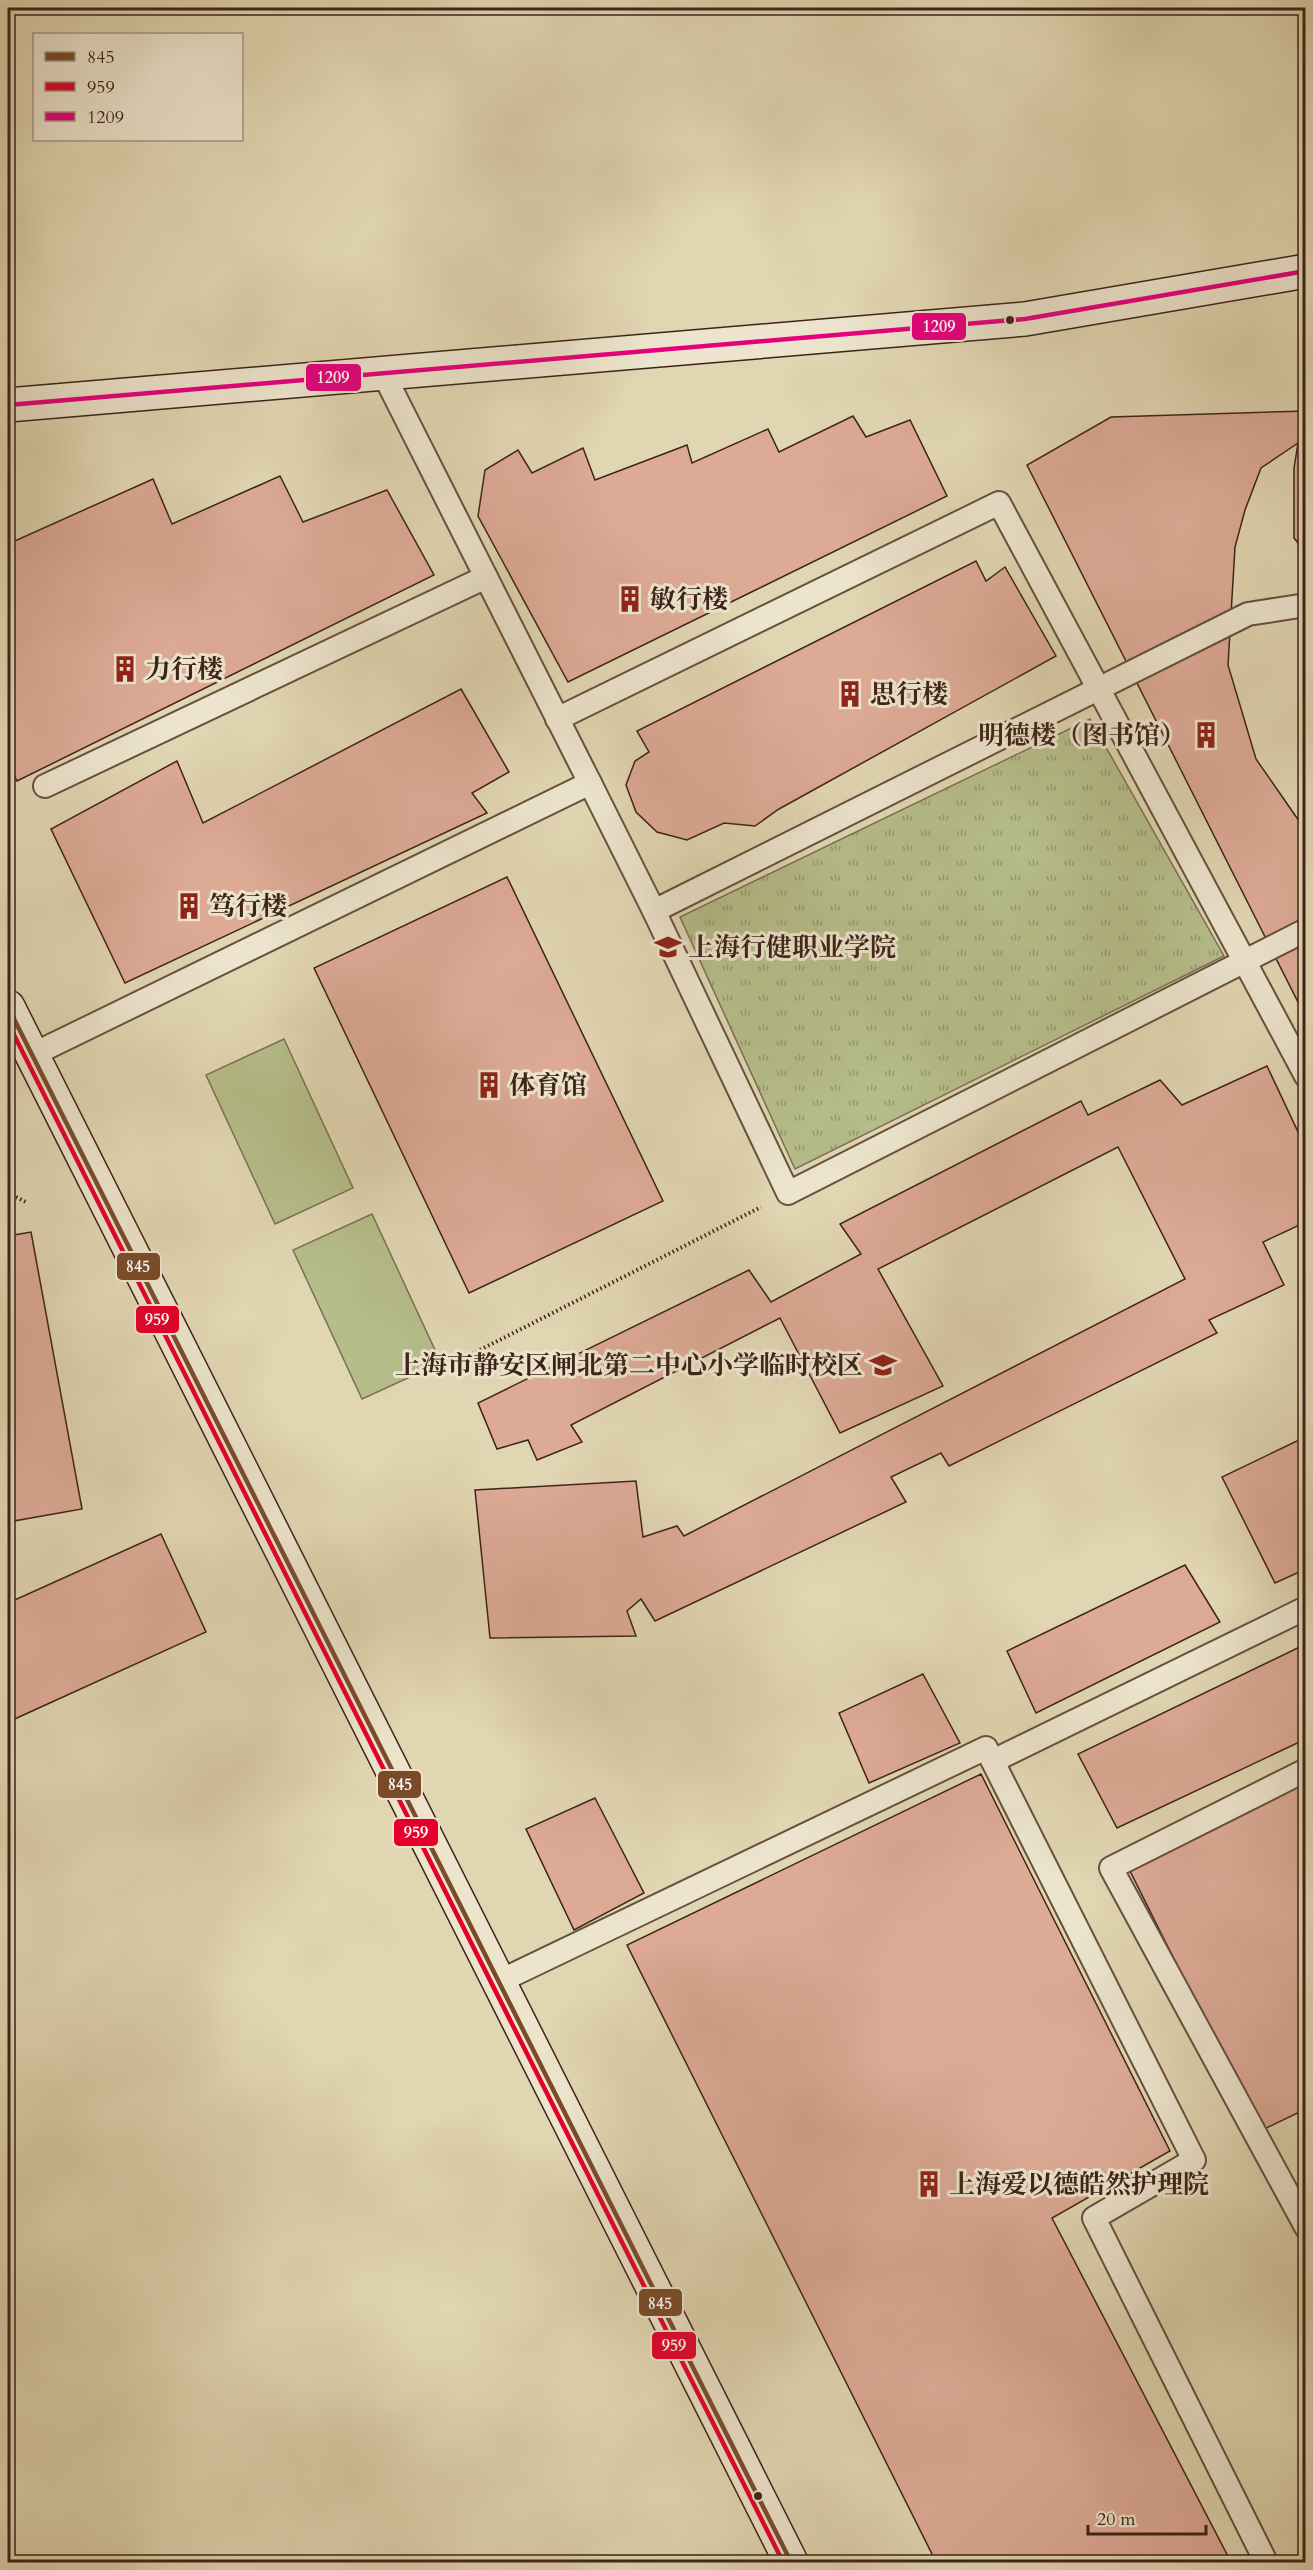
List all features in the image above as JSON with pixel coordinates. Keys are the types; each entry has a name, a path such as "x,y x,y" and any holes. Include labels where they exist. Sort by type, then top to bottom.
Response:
{"street":[{"path":"8,405 1025,319 1305,271"},
{"path":"8,1007 791,2562"}],"lane":[{"path":"383,373 654,911 788,1193 1305,930"},
{"path":"557,719 999,503 1305,1076"},
{"path":"45,786 486,577"},
{"path":"654,911 1248,614 1305,605"},
{"path":"32,1055 590,783"},
{"path":"993,1761 1305,1608"},
{"path":"498,1982 986,1748 1194,2160 1094,2218 1266,2562"},
{"path":"1305,1770 1111,1868 1300,2203 1305,2228"}],"path":[{"path":"8,1193 26,1202"},
{"path":"468,1356 788,1193"}],"green space":[{"path":"1090,719 1224,956 795,1169 680,917"},
{"path":"284,1039 353,1188 275,1224 206,1075"},
{"path":"372,1214 441,1363 362,1399 293,1250"}],"building":[{"name":"明德楼（图书馆）","path":"1306,411 1306,553 1294,538 1294,468 1298,443 1261,468 1245,510 1235,547 1228,665 1256,759 1306,831 1306,1018 1027,465 1111,417"},
{"name":"敏行楼","path":"853,416 866,437 910,420 947,496 568,682 478,516 485,470 518,450 532,473 583,448 595,480 687,445 692,463 768,429 779,452"},
{"name":"力行楼","path":"280,476 303,522 387,490 434,575 17,781 8,763 8,544 153,479 172,524"},
{"name":"思行楼","path":"976,561 986,581 1005,567 1056,656 779,809 755,826 724,823 687,840 657,832 636,812 626,785 635,761 649,752 637,731"},
{"name":"笃行楼","path":"461,689 509,772 472,793 487,813 125,983 51,829 177,761 203,823"},
{"name":"体育馆","path":"507,877 663,1201 469,1293 314,968"},
{"path":"1267,1066 1306,1149 1306,1222 1263,1242 1284,1285 1209,1320 1217,1333 949,1466 941,1453 891,1477 906,1502 655,1621 641,1599 627,1611 636,1636 490,1638 475,1490 636,1481 643,1537 677,1526 684,1536 1185,1279 1118,1147 878,1269 943,1386 840,1433 780,1318 571,1425 582,1442 537,1460 528,1440 497,1449 478,1403 749,1270 771,1302 861,1254 840,1224 1081,1101 1088,1115 1160,1080 1182,1105"},
{"path":"31,1232 82,1509 8,1522 8,1236"},
{"path":"1299,1440 1306,1453 1306,1569 1275,1583 1222,1477"},
{"path":"161,1534 206,1632 8,1722 8,1603"},
{"path":"1185,1565 1220,1622 1036,1713 1007,1651"},
{"path":"1306,1644 1306,1739 1117,1828 1078,1754"},
{"path":"923,1674 960,1743 869,1783 839,1713"},
{"name":"上海爱以德皓然护理院","path":"981,1774 1170,2151 1052,2218 1231,2562 936,2562 627,1945"},
{"path":"1306,1783 1306,2109 1260,2131 1130,1871"},
{"path":"595,1798 644,1893 574,1930 526,1829"}],"transit line":[{"name":"1209","path":"8,405 1025,319 1306,271"},
{"name":"845","path":"8,1007 791,2562"},
{"name":"959","path":"8,1023 783,2562"}],"place":[{"name":"敏行楼","path":"630,599"},
{"name":"力行楼","path":"125,669"},
{"name":"思行楼","path":"850,694"},
{"name":"明德楼（图书馆）","path":"1206,735"},
{"name":"笃行楼","path":"189,906"},
{"name":"上海行健职业学院","path":"668,947"},
{"name":"体育馆","path":"489,1085"},
{"name":"上海市静安区闸北第二中心小学临时校区","path":"883,1365"},
{"name":"上海爱以德皓然护理院","path":"929,2184"}]}
